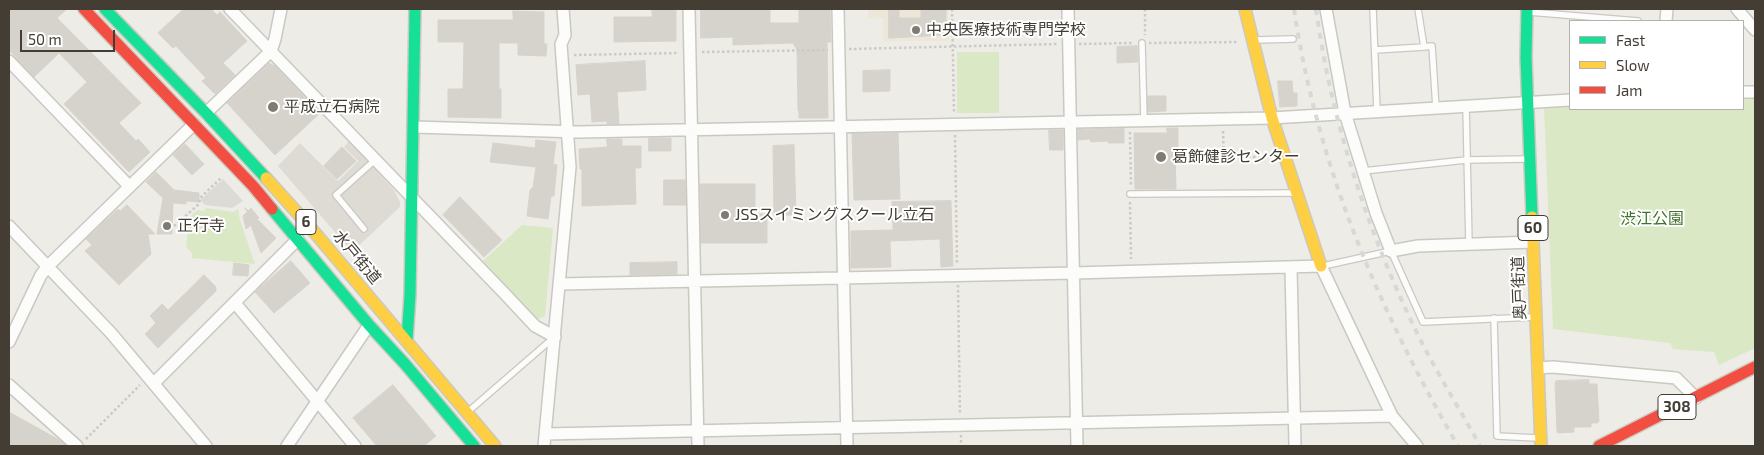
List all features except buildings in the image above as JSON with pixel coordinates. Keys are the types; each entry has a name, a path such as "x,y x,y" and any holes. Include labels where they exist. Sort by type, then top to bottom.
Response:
{"main road":[{"name":"水戸街道","path":"84,9 253,186 369,325 405,364 474,446"},
{"name":"水戸街道","path":"105,9 206,113 310,227 495,446"},
{"path":"405,364 410,296 415,9"},
{"path":"1245,9 1272,118 1321,266"},
{"name":"奥戸街道","path":"1527,10 1526,50 1541,442"},
{"path":"369,325 393,325"},
{"path":"381,338 407,340"},
{"name":"308","path":"1599,446 1755,367"}],"street":[{"path":"230,9 535,326 555,337"},
{"path":"206,113 271,51 276,40 281,9"},
{"path":"544,446 570,167 561,44 565,35 563,9"},
{"path":"689,9 698,446"},
{"path":"838,9 847,446"},
{"path":"1068,9 1077,446"},
{"path":"1326,9 1345,113 1391,251 1418,246 1533,242"},
{"path":"1737,9 1755,30"},
{"path":"9,61 129,186"},
{"path":"414,127 568,132 1272,118 1569,100"},
{"path":"9,342 41,275 48,266 194,124"},
{"path":"9,226 111,333 206,446"},
{"path":"151,380 235,303 298,239"},
{"path":"560,284 1321,266 1392,416 1417,446"},
{"path":"1291,268 1295,446"},
{"path":"235,303 355,446"},
{"path":"287,446 369,325"},
{"path":"1538,368 1553,367 1676,378 1696,398"},
{"path":"9,386 79,445"},
{"path":"546,434 1392,416"}],"lane":[{"path":"1373,9 1377,111"},
{"path":"1418,9 1424,47"},
{"path":"1527,10 1628,20"},
{"path":"1252,40 1293,40"},
{"path":"1142,43 1144,120"},
{"path":"1375,50 1432,46 1436,108"},
{"path":"1466,106 1469,245"},
{"path":"1363,171 1466,160 1530,159"},
{"path":"364,229 336,195 375,160"},
{"path":"1130,194 1296,193"},
{"path":"1321,266 1330,266 1363,256 1391,251 1423,322 1536,317"},
{"path":"1494,318 1497,436 1541,442"},
{"path":"467,413 555,337"}],"path":[{"path":"952,9 961,446"},
{"path":"1145,9 1145,43 1252,40"},
{"path":"571,55 1142,43"},
{"path":"1223,119 1224,157 1284,156"},
{"path":"174,226 199,204 200,198 225,175"},
{"path":"79,445 151,380"}],"shaded area":[{"name":"中央医療技術専門学校","path":"868,9 948,9 949,41 883,41 883,18 868,19"},
{"path":"349,141 394,190 400,202 400,207 352,252 278,166 300,143 338,181 358,161 344,147"},
{"path":"223,179 243,201 232,208 205,205 200,200"}],"green space":[{"path":"957,52 999,52 999,113 957,113"},
{"name":"渋江公園","path":"1755,96 1755,348 1719,365 1714,352 1673,349 1670,343 1553,329 1544,105 1569,104 1569,110 1744,110 1744,97"},
{"path":"206,208 233,212 238,209 255,264 192,258 192,253 186,247 190,217 197,210 203,211"},
{"path":"522,225 553,228 545,316 537,320 483,261"}],"railway":[{"path":"1294,9 1304,67 1318,124 1335,180 1355,235 1377,290 1402,343 1458,446"},
{"path":"1316,9 1323,53 1343,140 1371,225 1387,266 1424,347 1480,446"}],"traffic: fast":[{"path":"105,9 266,178"},
{"path":"407,340 410,295 415,9"},
{"path":"1527,9 1526,58 1532,217"},
{"path":"272,209 474,446"}],"traffic: slow":[{"path":"1245,9 1272,118 1321,266"},
{"path":"266,178 310,227 495,446"},
{"path":"1532,217 1541,446"}],"traffic: jam":[{"path":"84,9 253,186 272,209"},
{"path":"1599,446 1755,367"}],"place":[{"name":"中央医療技術専門学校","path":"916,30"},
{"name":"平成立石病院","path":"273,107"},
{"name":"葛飾健診センター","path":"1161,157"},
{"name":"JSSスイミングスクール立石","path":"725,215"},
{"name":"正行寺","path":"167,226"}]}
